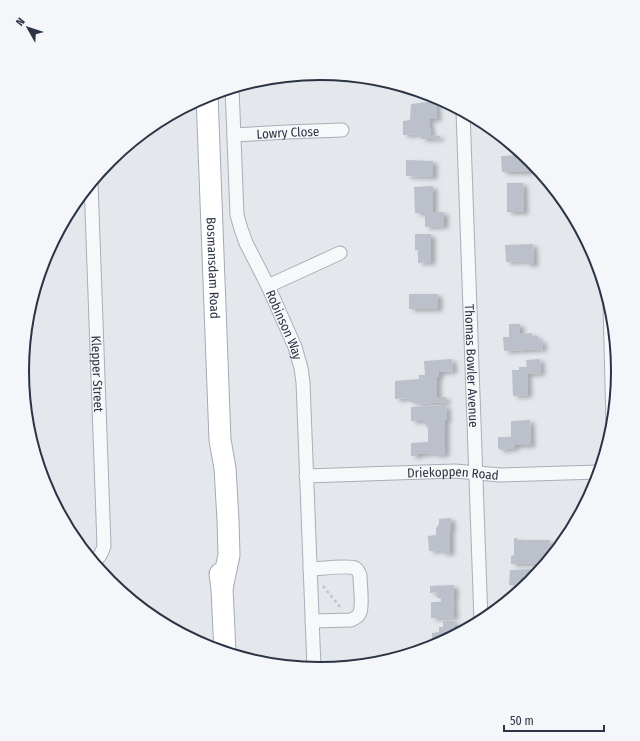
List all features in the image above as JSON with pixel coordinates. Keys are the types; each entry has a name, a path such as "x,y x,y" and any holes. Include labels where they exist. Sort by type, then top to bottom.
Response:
{"main road":[{"name":"Bosmansdam Road","path":"207,103 220,440 216,468 218,522 217,553 222,588 225,645"}],"street":[{"name":"Robinson Way","path":"232,93 237,215 246,243 268,286 295,347 301,368 303,382 314,662"},
{"name":"Thomas Bowler Avenue","path":"463,117 481,613"},
{"name":"Lowry Close","path":"234,135 342,130"},
{"name":"Klepper Street","path":"91,190 104,546 102,553 98,558"},
{"path":"268,286 340,253"},
{"name":"Driekoppen Road","path":"306,476 454,471 500,475 593,472"},
{"path":"310,570 349,567 359,572 360,576 361,608 356,618 351,620 312,621"}],"path":[{"path":"310,570 351,620"}],"building":[{"path":"430,102 436,104 437,119 429,119 431,135 440,136 440,139 421,139 421,134 403,135 403,121 410,120 411,104"},
{"path":"516,155 529,168 529,172 502,172 501,156"},
{"path":"406,160 433,161 433,177 406,176"},
{"path":"507,183 523,183 524,212 507,212"},
{"path":"433,186 433,212 444,212 444,226 425,227 425,213 415,213 414,187"},
{"path":"415,234 431,234 431,262 418,263 418,250 415,250"},
{"path":"533,244 534,264 526,264 526,261 506,262 505,245"},
{"path":"409,294 438,294 438,309 409,309"},
{"path":"509,324 520,324 520,334 532,333 532,336 538,336 538,341 542,340 543,349 504,351 503,337 509,337"},
{"path":"452,359 453,371 439,372 439,377 437,377 437,397 446,397 446,402 417,404 417,402 410,402 410,398 395,399 395,381 419,379 419,375 425,375 424,361"},
{"path":"540,359 541,373 527,374 528,395 513,396 512,370 519,370 519,367 527,367 526,360"},
{"path":"446,405 447,420 445,420 445,454 418,454 418,456 411,456 411,443 428,442 428,427 426,427 425,421 411,421 411,407"},
{"path":"530,420 531,445 515,445 515,448 501,450 498,448 498,437 511,437 511,421"},
{"path":"451,518 450,553 442,553 442,550 429,551 428,536 436,535 436,528 439,524 439,519"},
{"path":"514,538 517,538 517,540 550,540 551,549 538,563 511,564 511,556 514,555"},
{"path":"532,569 516,585 509,585 510,570"},
{"path":"454,585 454,617 431,618 431,602 441,602 441,598 437,598 437,592 430,593 430,586"},
{"path":"443,621 455,621 454,628 432,639 432,633 439,632 439,627 443,627"}]}
